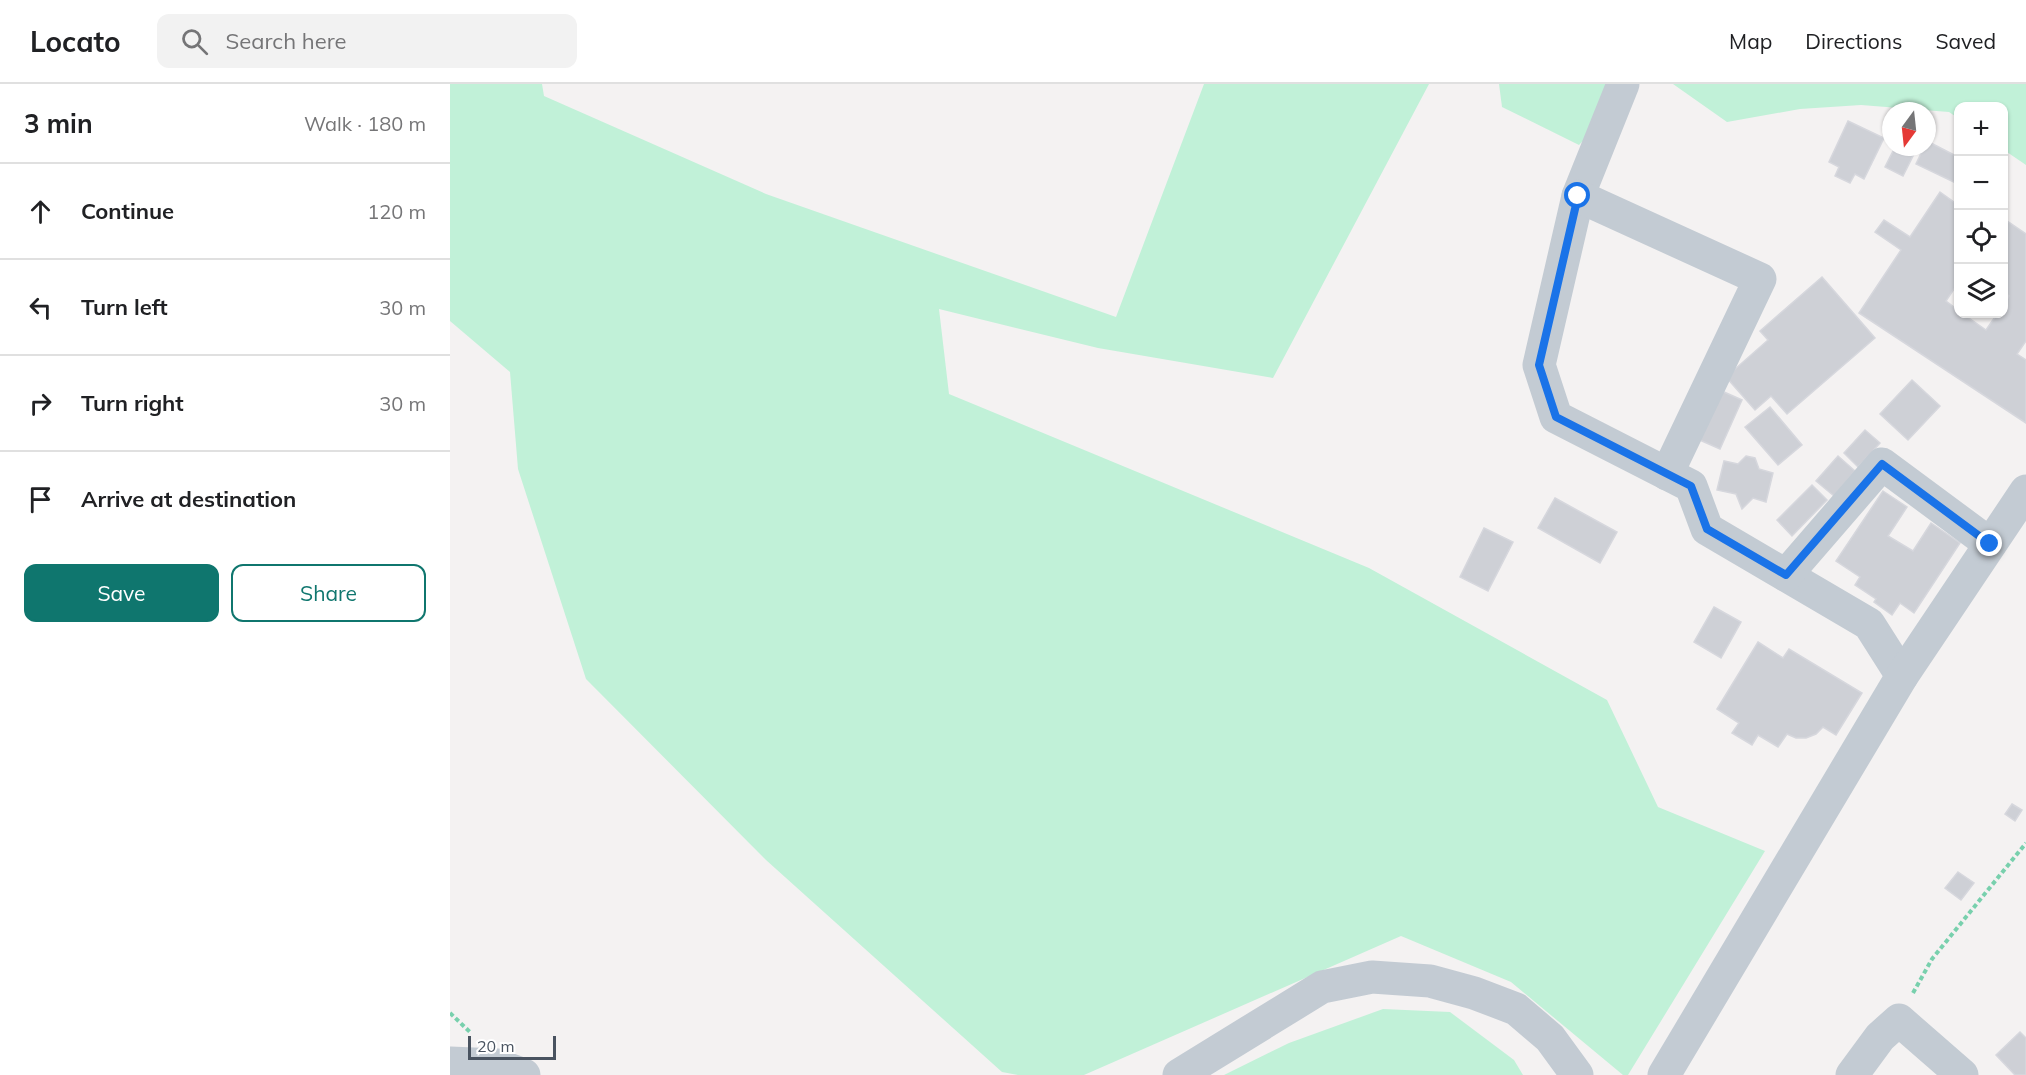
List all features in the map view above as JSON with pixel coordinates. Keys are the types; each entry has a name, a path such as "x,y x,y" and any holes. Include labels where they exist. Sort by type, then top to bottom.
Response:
{"street":[{"path":"1623,84 1578,196 1539,365 1556,417 1691,486 1707,529 1869,624 1902,676"},
{"path":"1578,196 1760,279 1667,474"},
{"path":"1786,575 1882,464 1990,544"},
{"path":"1664,1075 1902,676 2026,490"},
{"path":"1179,1075 1322,987 1372,977 1430,981 1474,993 1516,1009 1550,1038 1577,1075"},
{"path":"1852,1075 1880,1037 1899,1020 1962,1075"},
{"path":"450,1063 498,1065 524,1075"}],"path":[{"path":"1899,1020 1932,959 2026,843"}],"green space":[{"path":"450,84 542,84 544,96 766,194 1116,317 1204,84 1429,84 1273,378 1098,348 939,309 949,394 1369,568 1607,700 1658,807 1765,851 1628,1075 1623,1075 1511,982 1401,936 1084,1075 1018,1075 1002,1072 766,860 586,679 518,469 510,372 450,321"},
{"path":"1499,84 1637,84 1579,145 1502,107"},
{"path":"1673,84 2026,84 2026,165 2008,153 2008,102 1954,102 1954,115 1949,112 1936,111 1936,102 1882,102 1882,107 1861,105 1800,109 1727,122"},
{"path":"1383,1009 1450,1012 1514,1060 1523,1075 1224,1075 1289,1043"}],"building":[{"path":"1848,121 1882,137 1882,142 1864,179 1855,174 1850,183 1835,176 1839,167 1829,162"},
{"path":"1936,146 1954,155 1954,182 1916,164 1920,156 1936,156"},
{"path":"1890,156 1913,156 1903,176 1885,167"},
{"path":"1940,192 1954,202 1954,289 1946,301 1954,307 1954,318 1969,318 1986,330 1994,318 2008,318 2008,222 2026,234 2026,341 2017,354 2026,360 2026,423 1859,313 1901,250 1875,232 1884,220 1910,237"},
{"path":"1822,277 1875,338 1787,414 1771,396 1755,410 1726,377 1768,340 1760,331"},
{"path":"1912,380 1940,406 1908,440 1880,414"},
{"path":"1715,388 1742,400 1720,449 1693,437"},
{"path":"1770,407 1802,445 1778,465 1745,427"},
{"path":"1865,430 1880,443 1858,467 1844,453"},
{"path":"1746,456 1755,458 1759,469 1773,473 1766,502 1753,498 1742,509 1736,494 1717,490 1724,461 1738,464"},
{"path":"1838,456 1855,471 1834,496 1816,481"},
{"path":"1812,485 1827,500 1792,536 1777,520"},
{"path":"1883,491 1907,507 1888,536 1913,551 1931,523 1960,543 1914,613 1900,603 1892,615 1874,602 1876,599 1855,585 1860,577 1836,561"},
{"path":"1555,498 1617,532 1600,563 1538,528"},
{"path":"1484,528 1513,542 1488,591 1460,577"},
{"path":"1714,607 1741,622 1721,658 1694,642"},
{"path":"1758,642 1783,658 1789,649 1862,693 1836,735 1823,727 1816,734 1806,738 1796,738 1787,734 1778,747 1758,735 1752,745 1732,733 1739,723 1717,709"},
{"path":"2012,804 2022,810 2015,821 2005,814"},
{"path":"1958,872 1974,883 1961,900 1945,888"},
{"path":"2020,1032 2026,1038 2026,1075 2015,1075 1996,1055"}],"route":[{"path":"1578,196 1539,365 1556,417 1691,486 1707,529 1786,575 1882,464 1990,544"}]}
